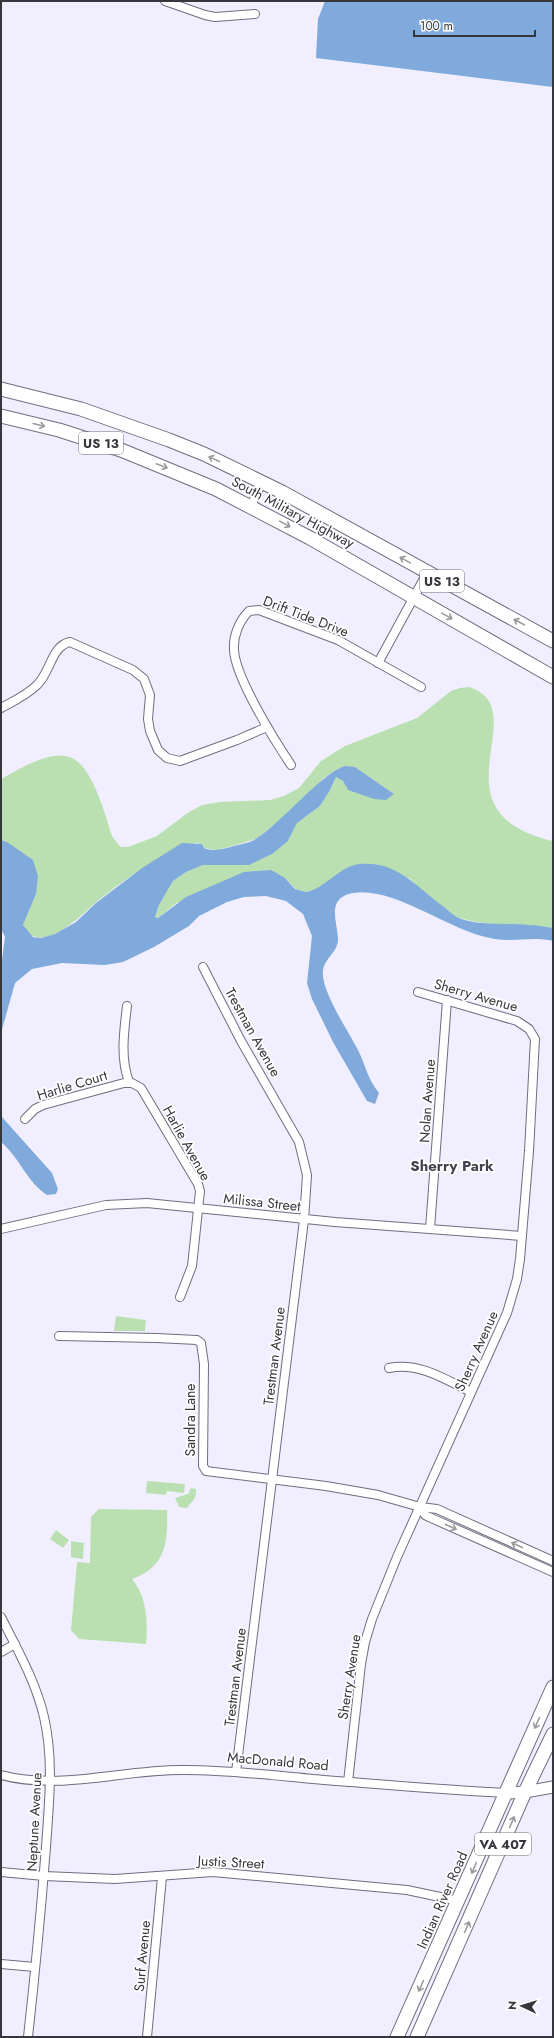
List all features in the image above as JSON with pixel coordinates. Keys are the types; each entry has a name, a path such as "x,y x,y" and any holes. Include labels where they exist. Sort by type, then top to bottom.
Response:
{"main road":[{"name":"South Military Highway","path":"1,389 67,405 115,420 204,454 262,482 553,641"},
{"name":"South Military Highway","path":"1,416 59,430 121,450 194,478 251,506 553,677"},
{"name":"Indian River Road","path":"397,2037 460,1901 553,1688"},
{"path":"525,1792 553,1734"},
{"name":"VA 407","path":"417,2037 525,1792"}],"street":[{"path":"165,1 205,15 255,14"},
{"path":"251,506 262,482"},
{"path":"378,663 427,573"},
{"name":"Drift Tide Drive","path":"291,765 267,727 236,663 234,651 236,634 240,624 249,611 259,610 338,640 421,687"},
{"path":"1,708 23,697 39,684 60,646 70,642 133,670 144,679 150,695 148,719 152,736 161,754 167,758 180,761 267,727"},
{"name":"Trestman Avenue","path":"203,967 241,1041 299,1142 307,1175 304,1220 236,1772"},
{"name":"Sherry Avenue","path":"348,1782 365,1642 381,1595 512,1298 517,1279 522,1236 535,1061 534,1039 529,1029 517,1021 418,992"},
{"name":"Nolan Avenue","path":"430,1228 447,1000"},
{"path":"127,1006 122,1041 126,1072 129,1082"},
{"name":"Harlie Court","path":"25,1119 35,1109 43,1105 129,1082"},
{"name":"Harlie Avenue","path":"129,1082 141,1088 198,1184 199,1208 192,1266 180,1297"},
{"name":"Milissa Street","path":"1,1229 106,1205 147,1203 304,1220 430,1228 522,1236"},
{"name":"Sandra Lane","path":"59,1336 197,1340 203,1346 204,1469 206,1471 378,1495 437,1509 553,1561"},
{"path":"389,1368 408,1366 420,1368 471,1392"},
{"name":"Sandra Lane","path":"420,1506 429,1517 553,1572"},
{"name":"Neptune Avenue","path":"1,1617 38,1695 48,1738 51,1782 44,1876 28,2037"},
{"path":"1,1652 15,1644"},
{"name":"MacDonald Road","path":"1,1775 18,1780 51,1782 160,1770 236,1772 427,1789 506,1793 525,1792 553,1787"},
{"name":"Justis Street","path":"1,1872 44,1876 115,1879 162,1877 213,1872 407,1890 460,1901"},
{"name":"Surf Avenue","path":"147,2037 162,1877"},
{"path":"1,1964 35,1967"}],"green space":[{"path":"469,687 487,699 494,716 489,785 496,808 516,827 553,841 553,928 483,923 454,916 426,894 409,878 306,892 296,889 285,878 176,903 158,918 155,917 159,905 173,881 186,872 203,865 249,865 288,841 297,823 320,806 336,777 343,781 348,790 394,794 355,767 339,768 324,778 287,814 256,839 218,850 204,848 202,844 195,843 149,864 113,889 70,925 49,936 39,937 30,934 23,925 36,894 7,842 1,840 1,779 35,761 45,758 64,756 72,758 86,771 92,781 102,804 112,836 121,847 128,847 157,836 189,812 202,805 220,802 270,800 284,796 299,788 321,761 345,746 417,718 451,691"},
{"path":"116,1316 146,1320 145,1331 114,1331"},
{"path":"147,1481 185,1484 184,1493 167,1491 166,1495 146,1493"},
{"path":"191,1488 196,1489 195,1498 187,1508 179,1507 175,1498 188,1494"},
{"path":"99,1509 167,1510 167,1533 163,1552 152,1568 132,1579 141,1593 144,1602 147,1627 146,1644 79,1639 71,1630 77,1562 90,1563 91,1517"},
{"path":"56,1530 69,1540 63,1548 50,1539"},
{"path":"71,1541 84,1543 83,1559 71,1557"}],"water":[{"path":"325,1 553,1 553,87 316,58 318,19"},
{"path":"345,766 355,767 394,794 386,800 374,799 348,790 343,781 336,777 320,806 297,823 288,841 272,854 249,865 203,865 186,872 173,881 159,905 155,917 158,918 186,897 244,872 271,870 285,878 295,889 306,892 320,887 345,869 352,866 360,864 373,864 396,871 406,877 455,916 467,921 532,925 553,928 553,941 537,939 506,940 490,938 456,927 403,902 385,896 369,893 353,893 339,900 335,911 338,943 324,966 323,978 330,999 358,1050 369,1077 379,1093 375,1104 367,1101 333,1042 312,999 307,983 312,936 303,914 286,901 266,896 244,897 227,902 199,916 189,926 154,947 123,962 105,965 62,963 32,969 15,983 1,1033 1,968 5,937 1,929 1,840 7,842 33,860 38,876 36,894 23,925 33,937 41,938 55,934 76,922 96,903 142,868 182,843 202,844 204,848 215,850 255,840 278,822 326,777"},
{"path":"1,1116 52,1173 58,1189 56,1194 47,1195 40,1189 28,1176 8,1148 1,1142"}],"district":[{"name":"Sherry Park","path":"452,1166"}]}
